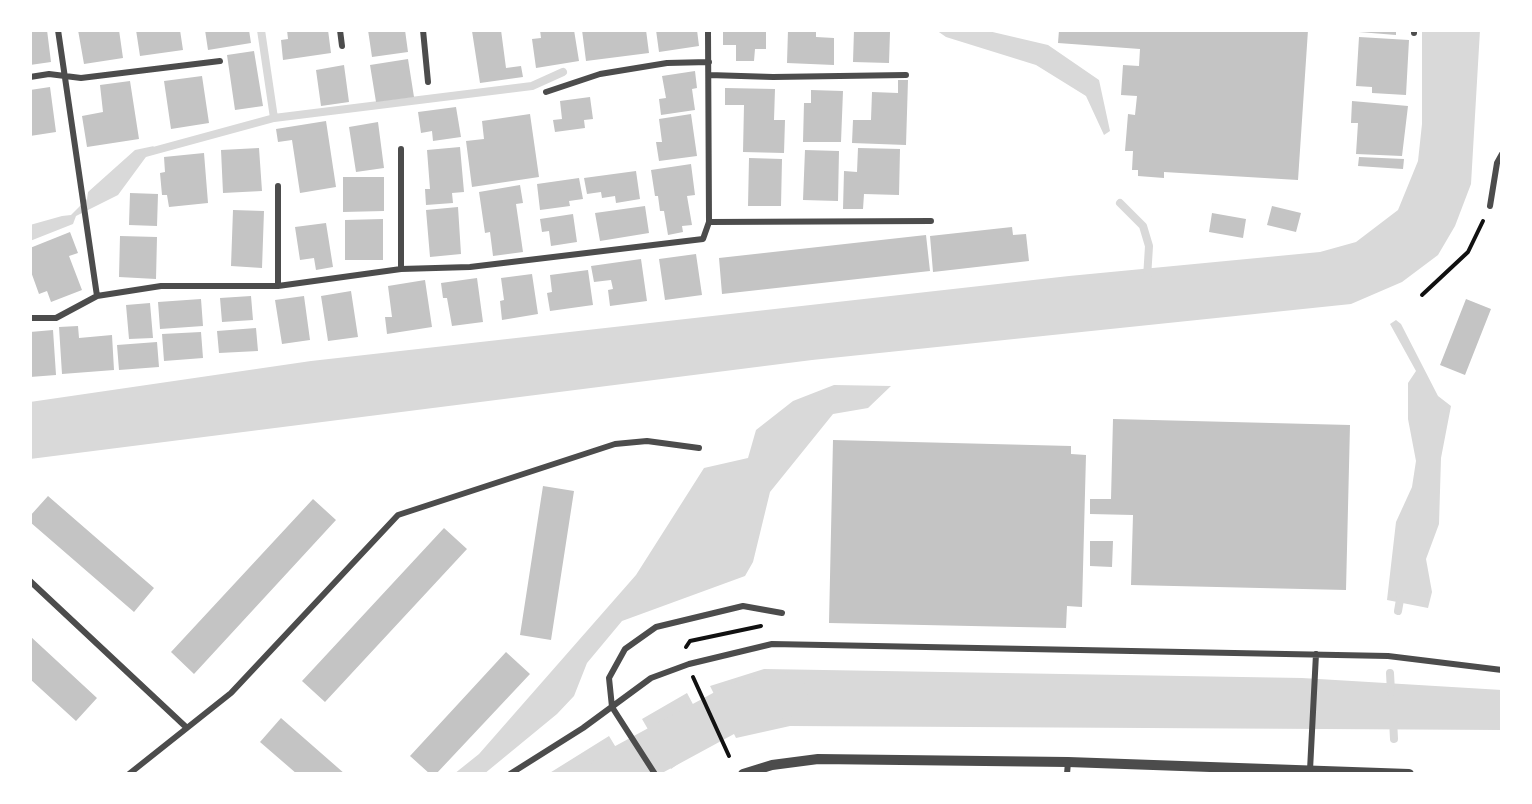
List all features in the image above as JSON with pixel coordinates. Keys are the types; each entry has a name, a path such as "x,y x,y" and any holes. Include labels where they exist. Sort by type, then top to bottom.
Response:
{"street":[{"path":"58,30 97,296"},
{"path":"340,30 342,46"},
{"path":"423,30 428,82"},
{"path":"30,318 56,318 97,296 161,286 278,286 401,269 470,267 703,239 709,222 708,30"},
{"path":"30,77 49,74 81,78 220,61"},
{"path":"546,92 600,74 667,63 709,62"},
{"path":"709,75 773,77 906,75"},
{"path":"401,149 401,269"},
{"path":"1490,206 1497,163 1502,154"},
{"path":"278,186 278,286"},
{"path":"709,222 931,221"},
{"path":"129,774 231,693 398,515 615,444 647,441 699,448"},
{"path":"30,581 187,728"},
{"path":"655,774 612,707 609,678 625,650 656,627 743,606 782,613"},
{"path":"510,774 583,728 651,678 688,664 772,644 1388,656 1502,670"},
{"path":"1310,770 1316,654"},
{"path":"743,774 772,765 818,759 1068,762 1409,774"},
{"path":"1067,774 1068,762"}],"path":[{"path":"1422,295 1468,252 1490,206"},
{"path":"691,673 729,756"}],"shaded area":[{"path":"936,30 984,30 1048,45 1099,80 1110,131 1104,135 1086,96 1036,65 946,37"},
{"path":"1422,30 1480,30 1471,184 1455,226 1438,255 1402,282 1351,304 812,360 30,459 30,402 311,361 1069,276 1320,252 1356,242 1398,210 1418,161 1422,124"},
{"path":"154,146 118,195 76,216 73,224 30,241 30,225 71,215 87,199 88,192 135,150"},
{"path":"1396,320 1401,324 1438,396 1451,406 1441,458 1439,524 1426,559 1432,592 1428,608 1387,600 1396,522 1412,487 1416,461 1408,419 1408,383 1416,371 1390,324"},
{"path":"834,385 891,386 868,408 833,414 770,492 753,562 745,576 622,621 587,663 574,696 557,714 484,774 454,774 479,754 636,575 704,468 748,458 756,430 793,401"},
{"path":"764,669 1302,678 1502,690 1502,730 790,726 736,738 710,686"},
{"path":"687,693 712,740 671,769 642,719"},
{"path":"609,736 632,774 548,774"}],"building":[{"path":"30,30 47,30 51,62 30,65"},
{"path":"78,30 119,30 123,58 84,64"},
{"path":"136,30 180,30 183,50 140,56"},
{"path":"205,30 249,30 251,43 208,50"},
{"path":"287,30 328,30 331,53 283,60 281,40 288,39"},
{"path":"368,30 405,30 408,52 372,57"},
{"path":"501,30 506,68 521,66 523,77 480,83 472,31"},
{"path":"540,30 574,30 579,61 536,68 532,39 541,38"},
{"path":"582,30 646,30 649,53 586,61"},
{"path":"656,30 697,30 699,46 659,52"},
{"path":"723,30 766,30 766,49 755,49 754,61 736,61 736,45 723,45"},
{"path":"788,30 816,30 816,37 834,38 834,65 787,63"},
{"path":"854,30 890,32 889,63 853,62"},
{"path":"1059,30 1308,30 1298,180 1164,172 1164,178 1138,176 1138,170 1132,170 1133,151 1125,151 1128,114 1135,115 1137,96 1121,95 1123,65 1139,66 1140,49 1058,43"},
{"path":"1359,30 1396,30 1396,35 1359,32"},
{"path":"1359,37 1409,40 1406,95 1372,93 1372,87 1356,86"},
{"path":"254,51 263,106 235,110 227,55"},
{"path":"408,59 414,97 376,102 370,65"},
{"path":"344,65 349,102 321,106 316,70"},
{"path":"695,71 697,88 692,89 695,110 661,115 659,99 666,98 662,76"},
{"path":"202,76 209,123 171,129 164,81"},
{"path":"898,80 908,80 906,145 852,143 853,120 871,120 872,92 898,93"},
{"path":"130,81 139,139 87,147 82,116 103,112 100,85"},
{"path":"50,87 56,132 30,136 30,90"},
{"path":"725,88 775,89 774,120 785,120 784,153 743,152 744,105 725,105"},
{"path":"811,90 843,91 841,142 803,142 804,103 811,103"},
{"path":"590,97 593,119 584,120 585,128 555,132 553,120 562,119 560,101"},
{"path":"1352,101 1408,106 1402,156 1356,154 1358,123 1351,123"},
{"path":"456,107 461,137 433,141 432,131 421,133 418,112"},
{"path":"530,114 539,177 472,187 466,141 484,139 482,121"},
{"path":"691,114 697,156 659,161 656,142 662,142 659,119"},
{"path":"326,121 336,187 300,193 292,140 278,142 276,129"},
{"path":"378,122 384,168 356,172 349,127"},
{"path":"460,147 464,192 452,193 453,203 426,205 425,189 430,189 427,150"},
{"path":"259,148 262,191 223,193 221,150"},
{"path":"858,148 900,149 899,195 864,194 863,209 843,209 844,171 857,172"},
{"path":"805,150 839,151 838,201 803,200"},
{"path":"204,153 208,203 169,207 167,195 162,195 160,173 165,172 164,157"},
{"path":"1359,157 1404,159 1403,169 1358,166"},
{"path":"749,158 782,159 781,206 748,206"},
{"path":"691,164 695,195 687,196 692,225 682,226 683,232 668,235 664,211 660,211 658,196 655,196 651,170"},
{"path":"636,171 640,199 616,203 615,196 602,198 601,192 587,194 584,178"},
{"path":"343,177 384,177 384,211 343,212"},
{"path":"579,178 583,199 569,201 570,206 540,210 537,184"},
{"path":"520,185 523,203 516,204 523,252 493,256 490,232 485,233 479,192"},
{"path":"130,193 158,194 157,226 129,225"},
{"path":"645,206 649,233 600,241 595,213"},
{"path":"1272,206 1301,213 1296,232 1267,225"},
{"path":"458,207 461,254 430,257 426,210"},
{"path":"233,210 264,211 262,268 231,266"},
{"path":"1212,213 1246,219 1243,238 1209,232"},
{"path":"573,214 577,242 551,246 549,231 542,232 540,219"},
{"path":"383,219 383,260 345,260 345,220"},
{"path":"326,223 333,267 316,270 314,258 300,260 295,227"},
{"path":"1012,227 1013,235 1026,234 1029,261 933,272 930,236"},
{"path":"70,232 78,253 69,256 82,290 51,302 47,291 39,294 30,269 30,248"},
{"path":"926,235 930,271 722,294 719,258"},
{"path":"120,236 157,237 156,279 119,277"},
{"path":"696,254 702,295 665,300 659,259"},
{"path":"641,259 647,301 610,306 608,290 613,289 611,280 594,282 591,266"},
{"path":"588,270 593,305 550,311 547,293 552,292 550,275"},
{"path":"532,274 538,314 502,320 500,301 504,300 501,278"},
{"path":"477,278 483,322 452,326 447,298 443,298 441,283"},
{"path":"425,280 432,327 387,334 385,317 392,317 388,286"},
{"path":"351,291 358,337 328,341 321,296"},
{"path":"251,296 253,320 222,322 220,298"},
{"path":"304,296 310,340 282,344 275,300"},
{"path":"201,299 203,326 160,329 158,302"},
{"path":"1466,299 1491,309 1465,375 1440,365"},
{"path":"150,303 153,338 129,339 126,305"},
{"path":"78,326 79,338 112,335 114,370 62,374 59,327"},
{"path":"256,328 258,351 219,353 217,331"},
{"path":"53,330 56,375 30,377 30,332"},
{"path":"201,332 203,358 164,361 162,334"},
{"path":"157,342 159,367 119,370 117,345"},
{"path":"1113,419 1350,425 1346,590 1131,585 1133,515 1090,514 1090,499 1111,499"},
{"path":"833,440 1071,446 1071,454 1086,455 1082,607 1067,606 1066,628 829,623"},
{"path":"543,486 574,491 551,640 520,635"},
{"path":"48,496 154,588 134,612 30,522 30,516"},
{"path":"313,499 336,520 194,674 171,652"},
{"path":"444,528 467,549 325,702 302,681"},
{"path":"1090,541 1113,541 1112,567 1090,566"},
{"path":"30,636 97,698 76,721 30,679"},
{"path":"506,652 530,674 436,774 430,774 410,756"},
{"path":"281,718 345,774 297,774 260,742"}],"waterway":[{"path":"142,154 274,118 261,30"},
{"path":"274,118 532,86 563,72"},
{"path":"1120,203 1143,226 1149,246 1147,278"},
{"path":"1398,611 1401,594"},
{"path":"1390,673 1391,692"},
{"path":"612,774 741,704 785,695"},
{"path":"1393,719 1394,739"}]}
